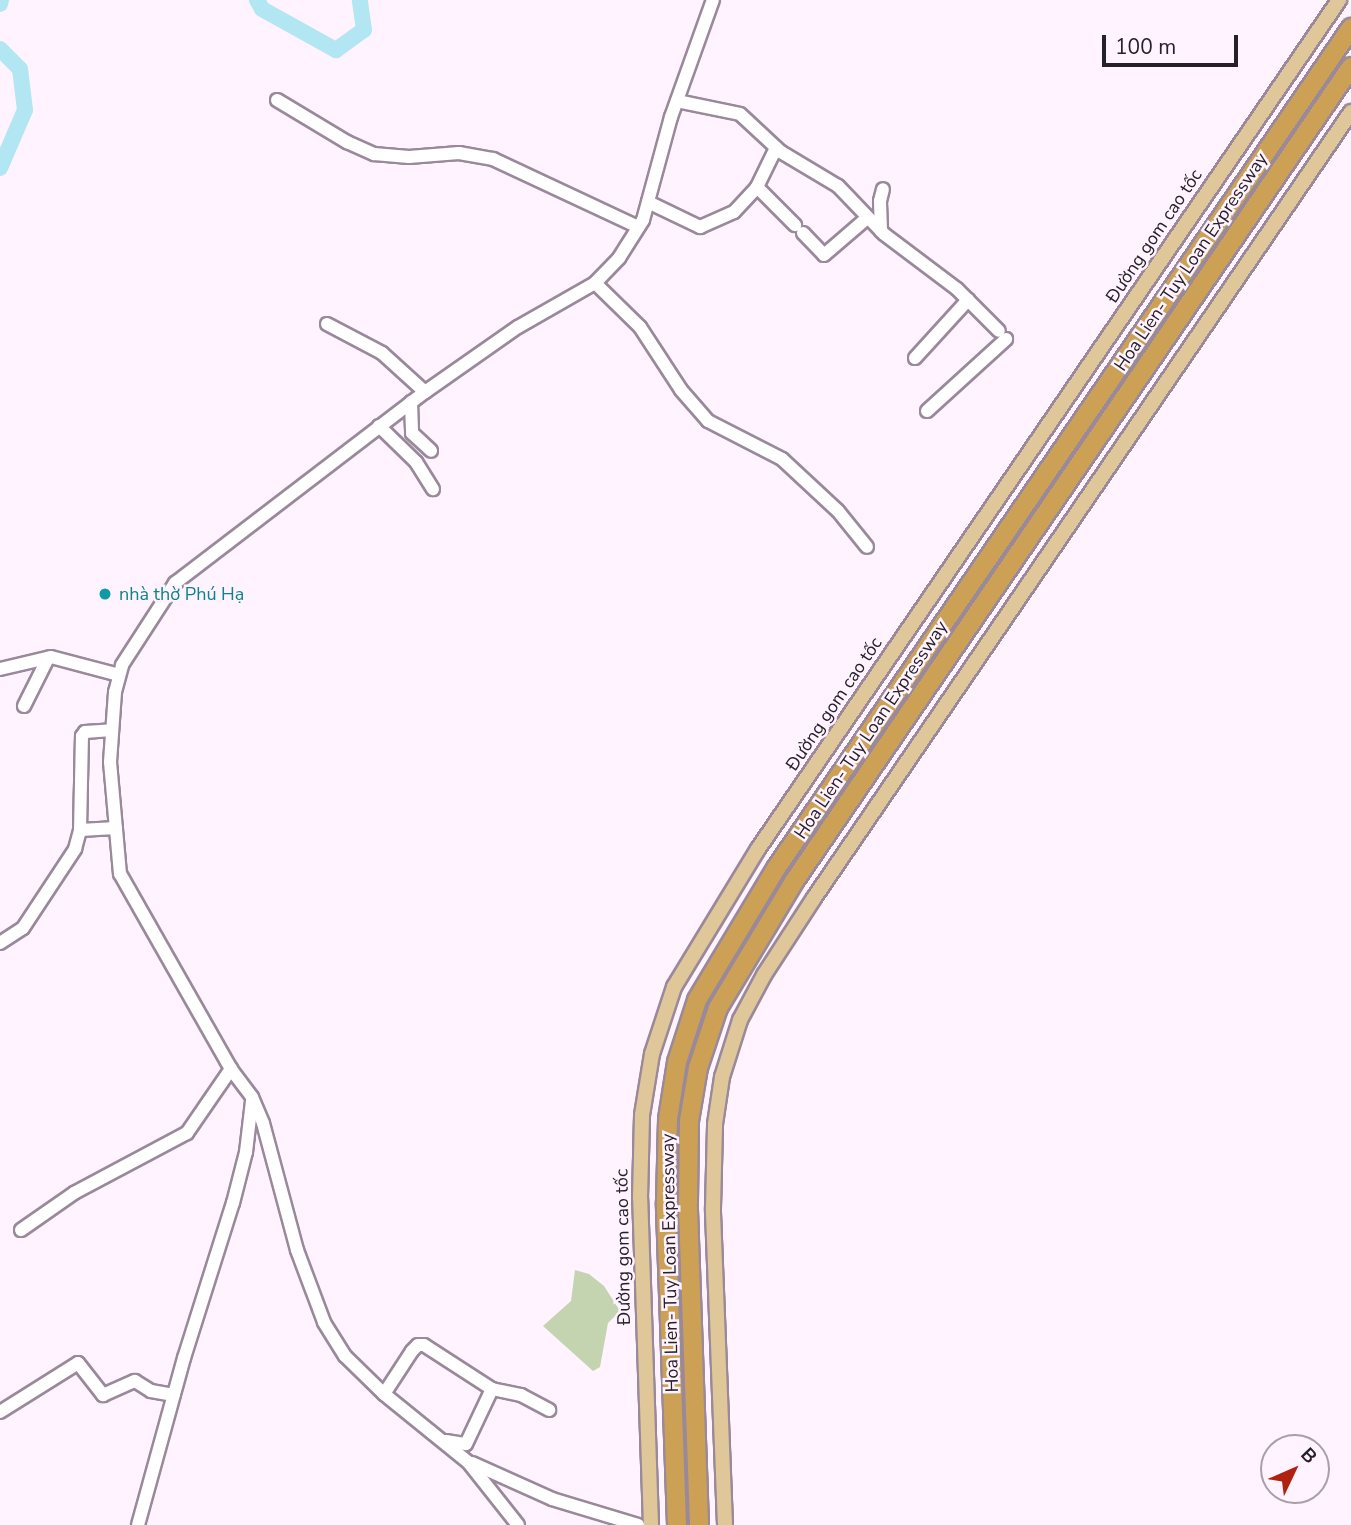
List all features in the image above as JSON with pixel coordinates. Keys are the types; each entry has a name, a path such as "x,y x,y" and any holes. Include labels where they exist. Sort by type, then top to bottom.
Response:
{"highway":[{"name":"Hoa Lien- Tuy Loan Expressway","path":"677,1525 666,1202 668,1119 677,1062 697,1000 777,867 1351,28"},
{"name":"Hoa Lien- Tuy Loan Expressway","path":"700,1525 688,1202 689,1121 698,1068 718,1008 795,880 1351,67"}],"main road":[{"name":"Đường gom cao tốc","path":"651,1525 640,1198 642,1115 652,1054 674,987 758,849 1339,0"},
{"path":"725,1525 713,1208 715,1124 722,1077 740,1020 764,975 814,898 1351,112"}],"street":[{"path":"518,1525 468,1462 384,1394 345,1356 324,1322 297,1250 270,1149 252,1097 232,1069 120,874 110,762 119,674 142,632 176,583 411,402 518,327 594,282 620,258 638,227 648,202 677,101 713,0"},
{"path":"277,100 347,142 374,154 409,157 459,153 493,159 638,227"},
{"path":"677,101 740,114 776,148 838,186 881,231 968,300 1003,335 927,411"},
{"path":"648,202 700,227 734,212 757,187 776,148"},
{"path":"757,187 824,255 867,218"},
{"path":"881,231 880,201 883,189"},
{"path":"594,282 640,327 681,390 708,421 782,459 838,511 867,547"},
{"path":"915,358 968,300"},
{"path":"327,324 382,353 425,392"},
{"path":"411,402 412,433 431,451"},
{"path":"379,426 416,461 433,489"},
{"path":"0,669 48,658 119,674"},
{"path":"24,706 48,658"},
{"path":"0,943 23,928 75,849 80,830 82,736 85,732 112,730"},
{"path":"80,830 116,828"},
{"path":"21,1230 74,1193 187,1133 232,1069"},
{"path":"138,1525 246,1152 252,1097"},
{"path":"246,1152 259,1141 270,1149"},
{"path":"384,1394 418,1345 424,1345 492,1389 521,1395 549,1410"},
{"path":"0,1412 78,1363 103,1395 135,1381 152,1391 174,1395"},
{"path":"439,1438 458,1445 467,1444 492,1389"},
{"path":"468,1462 552,1500 638,1525"}],"green space":[{"path":"575,1270 589,1274 604,1286 620,1311 608,1323 600,1367 593,1371 543,1326 571,1301"}],"waterway":[{"path":"0,4 1,0"},
{"path":"257,0 262,9 336,50 364,30 360,0"},
{"path":"0,49 20,69 25,110 0,168"}],"place":[{"name":"nhà thờ Phú Hạ","path":"105,594"}]}
